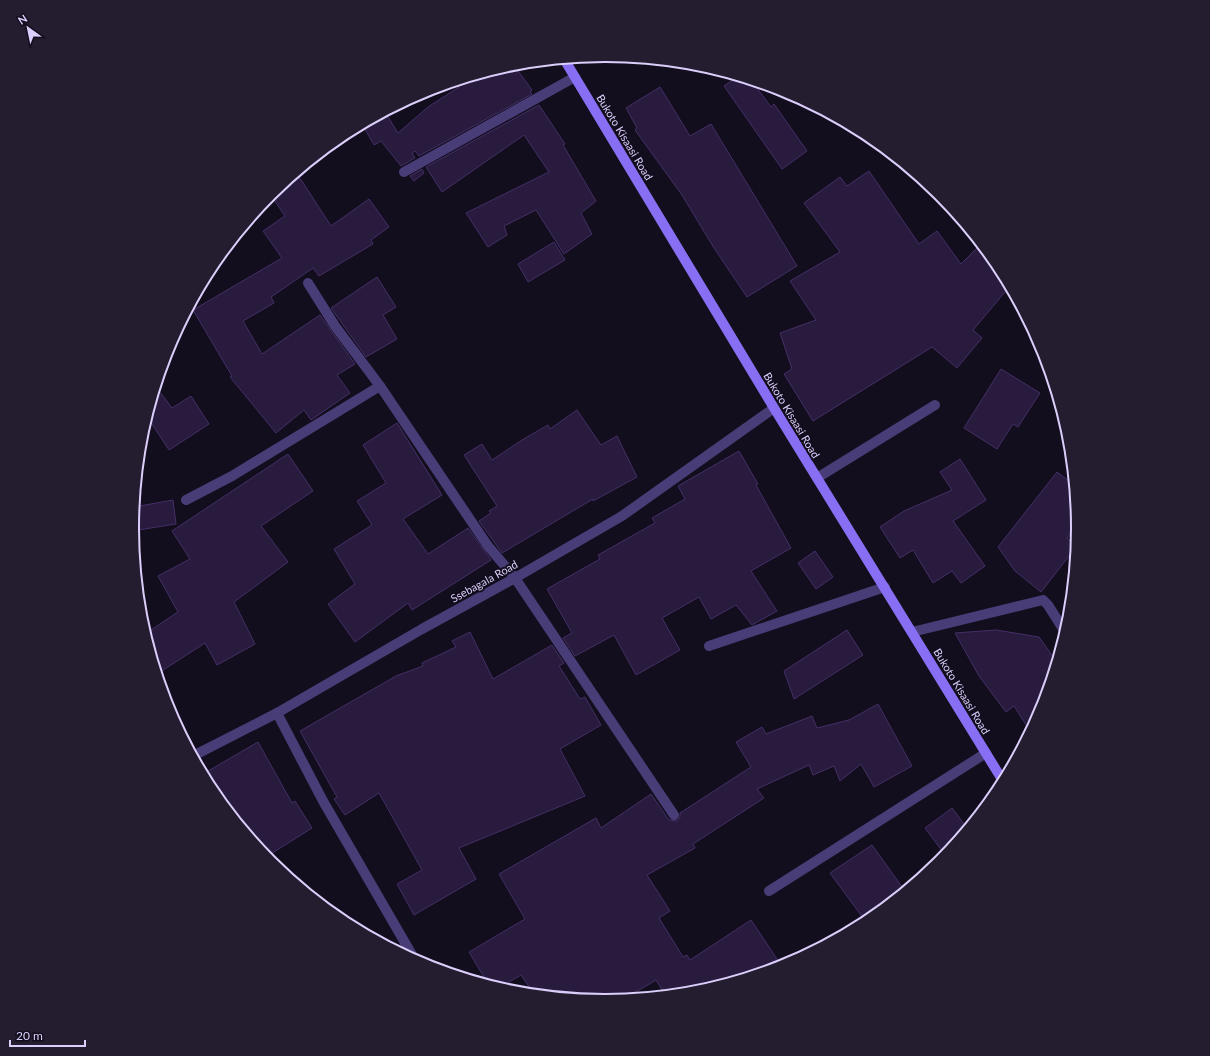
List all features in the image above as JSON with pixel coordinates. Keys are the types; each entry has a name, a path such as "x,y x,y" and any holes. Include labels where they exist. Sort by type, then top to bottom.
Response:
{"main road":[{"name":"Bukoto Kisaasi Road","path":"567,64 774,408 1000,775"}],"street":[{"path":"404,172 575,77"},
{"path":"308,283 335,326 380,386 488,546 515,578 674,815"},
{"path":"186,500 232,476 380,386"},
{"path":"817,478 935,405"},
{"name":"Ssebagala Road","path":"197,754 277,714 422,629 515,578 622,516 774,408"},
{"path":"709,646 885,588"},
{"path":"912,632 1043,600 1048,605 1061,625"},
{"path":"277,714 324,801 410,951"},
{"path":"769,891 986,753"}],"building":[{"path":"518,70 532,90 530,92 532,94 419,156 415,151 412,153 415,158 401,166 381,141 374,145 365,129 387,116 398,133 428,107 459,87 458,86 484,78"},
{"path":"732,80 757,88 771,107 774,104 807,151 782,169 724,86"},
{"path":"660,87 690,136 711,124 797,266 747,297 714,248 682,195 635,130 637,128 626,108"},
{"path":"539,105 565,144 563,145 596,201 581,213 592,234 564,254 536,210 504,226 507,235 488,247 466,213 549,172 524,135 442,192 426,167"},
{"path":"422,169 424,173 414,181 410,176"},
{"path":"869,171 919,244 937,231 961,264 977,248 1006,291 973,330 982,338 957,368 932,347 813,421 784,374 792,369 780,333 816,320 790,281 840,252 804,203 840,177 847,186"},
{"path":"299,177 331,226 369,199 389,227 371,240 373,244 319,276 313,268 271,297 274,303 243,321 262,354 320,315 355,364 337,375 350,393 311,420 304,410 276,433 230,377 232,376 193,310 282,258 263,231 285,216 274,199"},
{"path":"554,242 565,260 528,282 518,264"},
{"path":"377,277 396,307 383,315 397,339 366,357 331,308"},
{"path":"1001,369 1040,393 1018,427 1013,424 997,449 964,428"},
{"path":"160,392 172,408 191,396 209,424 169,450 151,423"},
{"path":"577,410 601,445 617,436 637,477 593,501 593,499 502,553 479,521 491,513 489,511 497,506 464,455 482,444 492,460 548,425 550,429"},
{"path":"397,423 442,495 403,519 428,554 468,528 491,560 412,610 408,603 355,642 328,604 355,584 334,549 372,525 357,501 386,483 363,445"},
{"path":"739,451 791,548 751,571 777,611 752,625 736,605 711,619 699,597 662,618 680,650 636,675 614,635 575,656 563,638 572,633 547,589 600,559 598,555 655,523 652,518 685,499 678,486"},
{"path":"288,454 313,491 261,526 288,562 234,602 255,644 217,665 205,643 162,671 151,630 178,612 158,576 190,559 172,531"},
{"path":"960,459 986,500 953,521 985,566 961,583 952,571 933,583 913,550 900,558 880,527 904,511 952,490 940,472"},
{"path":"1057,472 1068,481 1071,528 1071,533 1067,538 1071,542 1070,555 1041,592 1015,571 998,547"},
{"path":"173,500 176,524 139,530 140,506"},
{"path":"815,551 833,577 816,589 798,563"},
{"path":"847,630 863,655 794,699 784,671"},
{"path":"996,630 1039,637 1053,656 1036,706 1027,726 1014,706 1006,712 979,676 955,633"},
{"path":"470,632 493,679 552,645 564,663 559,666 580,699 585,697 601,725 560,749 585,796 459,848 476,879 414,915 397,884 422,870 379,793 345,815 334,799 337,797 300,731 396,676 423,666 422,663 456,647 452,641"},
{"path":"878,704 912,766 874,787 861,764 840,781 834,766 813,775 809,765 757,789 764,798 693,844 695,848 647,875 670,911 659,918 683,957 687,955 690,960 751,920 777,959 770,964 755,969 696,985 662,990 656,980 634,993 575,993 544,990 530,988 521,975 507,983 485,978 469,952 525,919 499,874 596,818 601,828 651,794 669,820 677,821 680,817 680,813 751,767 736,742 762,727 766,734 812,716 817,728 849,720"},
{"path":"258,742 292,803 295,801 312,828 271,854 235,812 208,771"},
{"path":"952,808 964,824 942,850 925,828"},
{"path":"872,845 902,887 889,898 862,916 830,873"}]}
